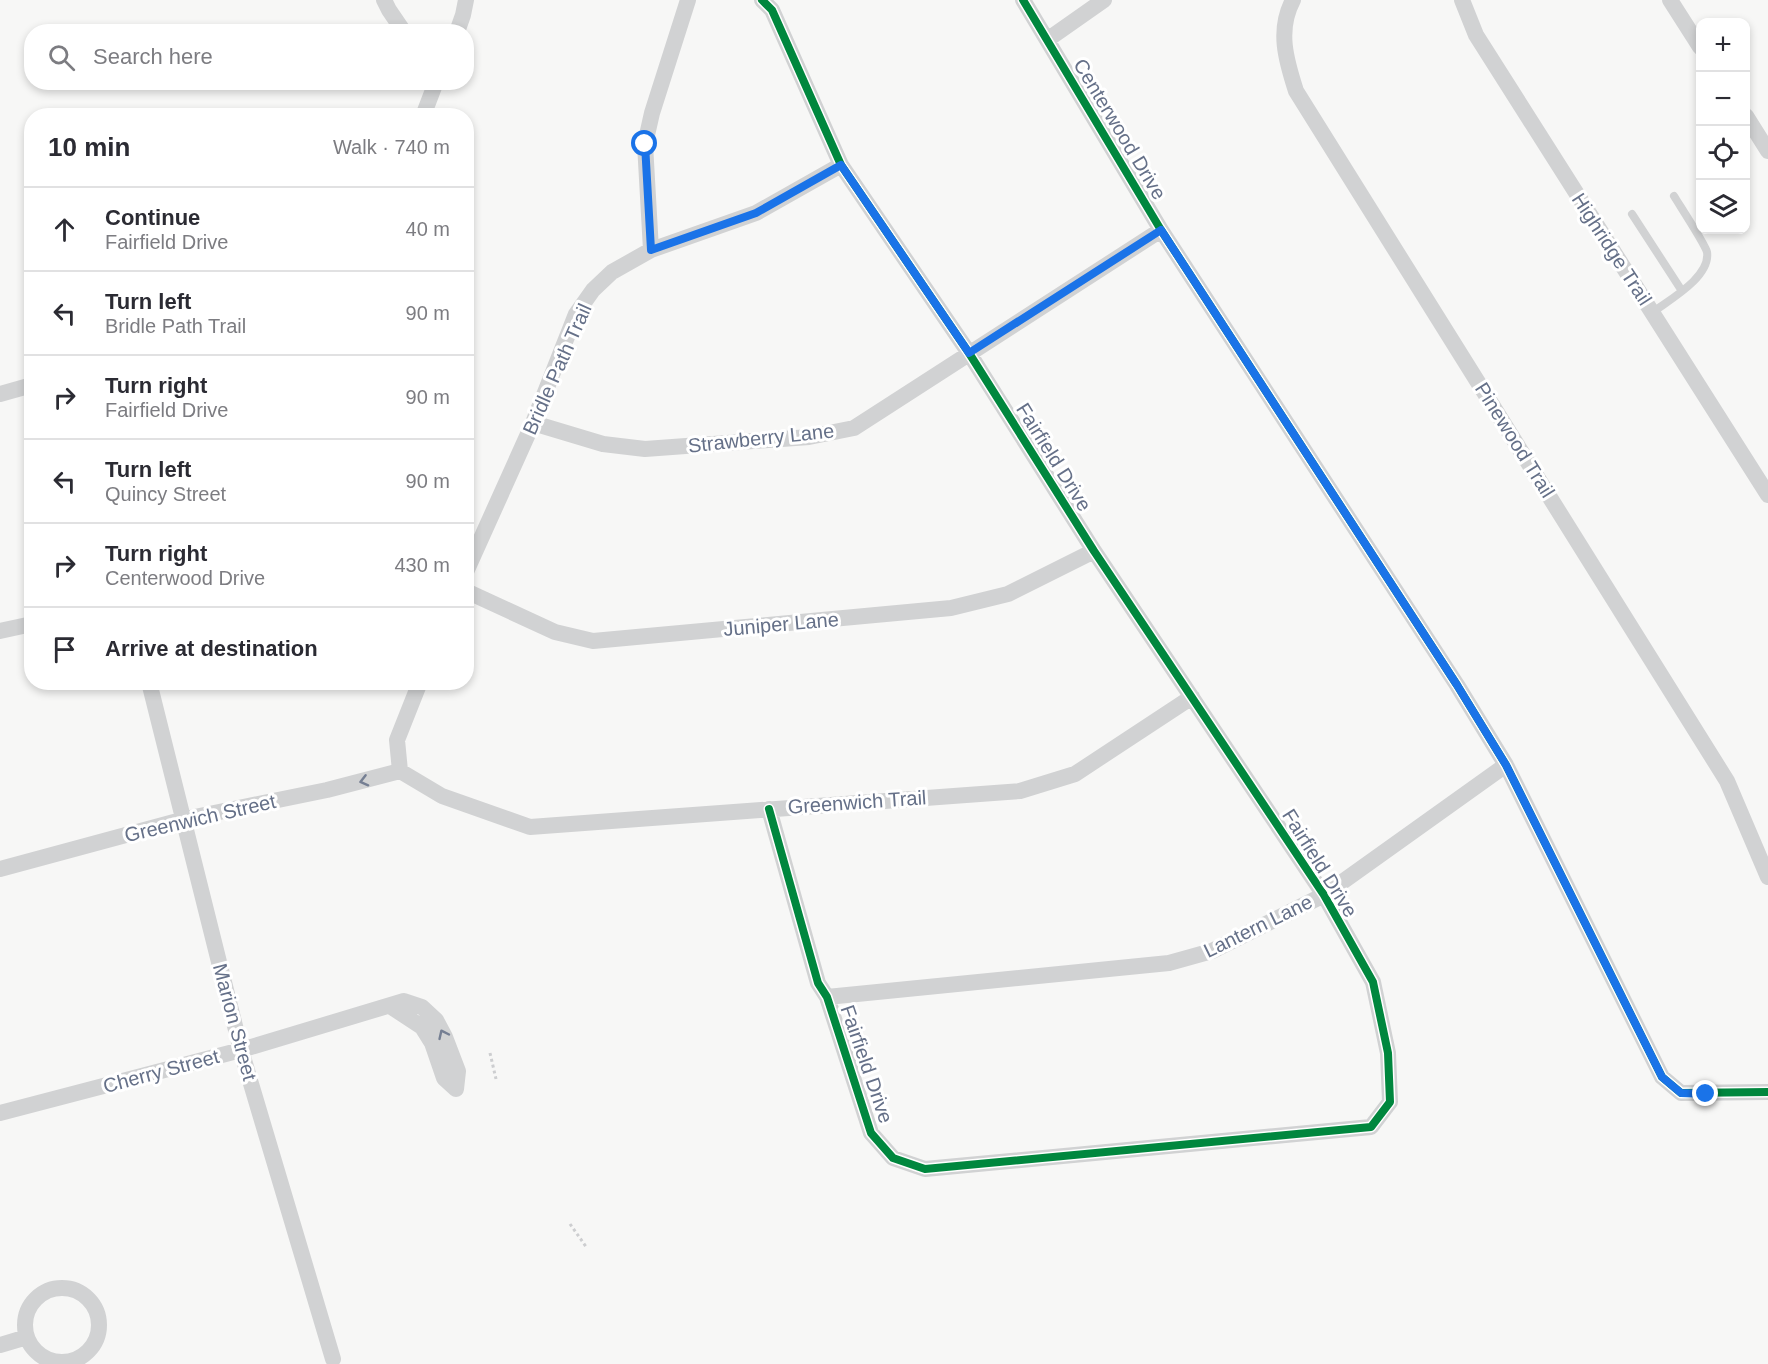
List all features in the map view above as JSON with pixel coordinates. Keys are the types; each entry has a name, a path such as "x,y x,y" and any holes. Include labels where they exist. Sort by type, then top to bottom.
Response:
{"street":[{"path":"384,0 399,24"},
{"path":"460,24 466,0"},
{"path":"651,250 645,144 652,113 688,0"},
{"name":"Fairfield Drive","path":"762,0 772,10 841,165 969,353 1094,551 1323,895 1373,982 1388,1053 1390,1102 1371,1128 925,1169 893,1158 871,1133 827,997 818,983 769,808"},
{"name":"Centerwood Drive","path":"1023,0 1161,230 1457,685 1506,765 1662,1077 1681,1093 1768,1092"},
{"path":"1047,40 1104,0"},
{"name":"Pinewood Trail","path":"1293,0 1285,23 1283,42 1296,91 1727,780 1768,877"},
{"name":"Highridge Trail","path":"1462,0 1476,35 1768,495"},
{"path":"1670,0 1696,39"},
{"path":"426,108 433,90"},
{"path":"1750,122 1768,151"},
{"name":"Bridle Path Trail","path":"474,554 533,423 576,314 593,290 612,272 651,250 756,213 841,165"},
{"name":"Strawberry Lane","path":"533,423 603,444 645,449 809,437 854,428 1161,230"},
{"path":"0,394 24,388"},
{"name":"Juniper Lane","path":"474,595 555,632 593,640 951,608 1008,594 1094,551"},
{"path":"0,632 24,626"},
{"name":"Marion Street","path":"151,690 241,1050 333,1359"},
{"path":"400,771 397,740 417,690"},
{"name":"Greenwich Trail","path":"400,771 442,795 530,827 1020,791 1075,774 1192,697"},
{"name":"Lantern Lane","path":"827,997 1169,963 1212,951 1323,895 1506,765"},
{"name":"Greenwich Street","path":"0,868 185,819 327,790 400,771"},
{"name":"Cherry Street","path":"0,1113 241,1050 404,1001 422,1007 436,1020 458,1071 456,1089 444,1078 432,1043 422,1027 390,1006"},
{"path":"50,1289 74,1289 93,1303 98,1314 98,1332 90,1349 80,1357 68,1361 55,1361 43,1357 27,1337 25,1326 32,1303 50,1289"},
{"path":"0,1345 27,1337"}],"lane":[{"path":"1653,312 1682,291 1700,275 1705,266 1707,252 1674,196"},
{"path":"1632,214 1682,291"}],"path":[{"path":"490,1053 496,1079"},
{"path":"570,1224 587,1248"}],"cycle path":[{"path":"762,0 772,10 841,165 969,353 1094,551 1324,895 1373,982 1388,1053 1390,1102 1371,1127 925,1169 893,1158 871,1133 827,997 818,983 769,809"},
{"path":"1023,0 1161,230 1457,685 1506,765 1662,1077 1681,1093 1768,1092"}],"route":[{"path":"645,144 651,250 756,213 841,165 969,353 1161,230 1457,685 1506,765 1662,1077 1681,1093 1706,1094"}]}
